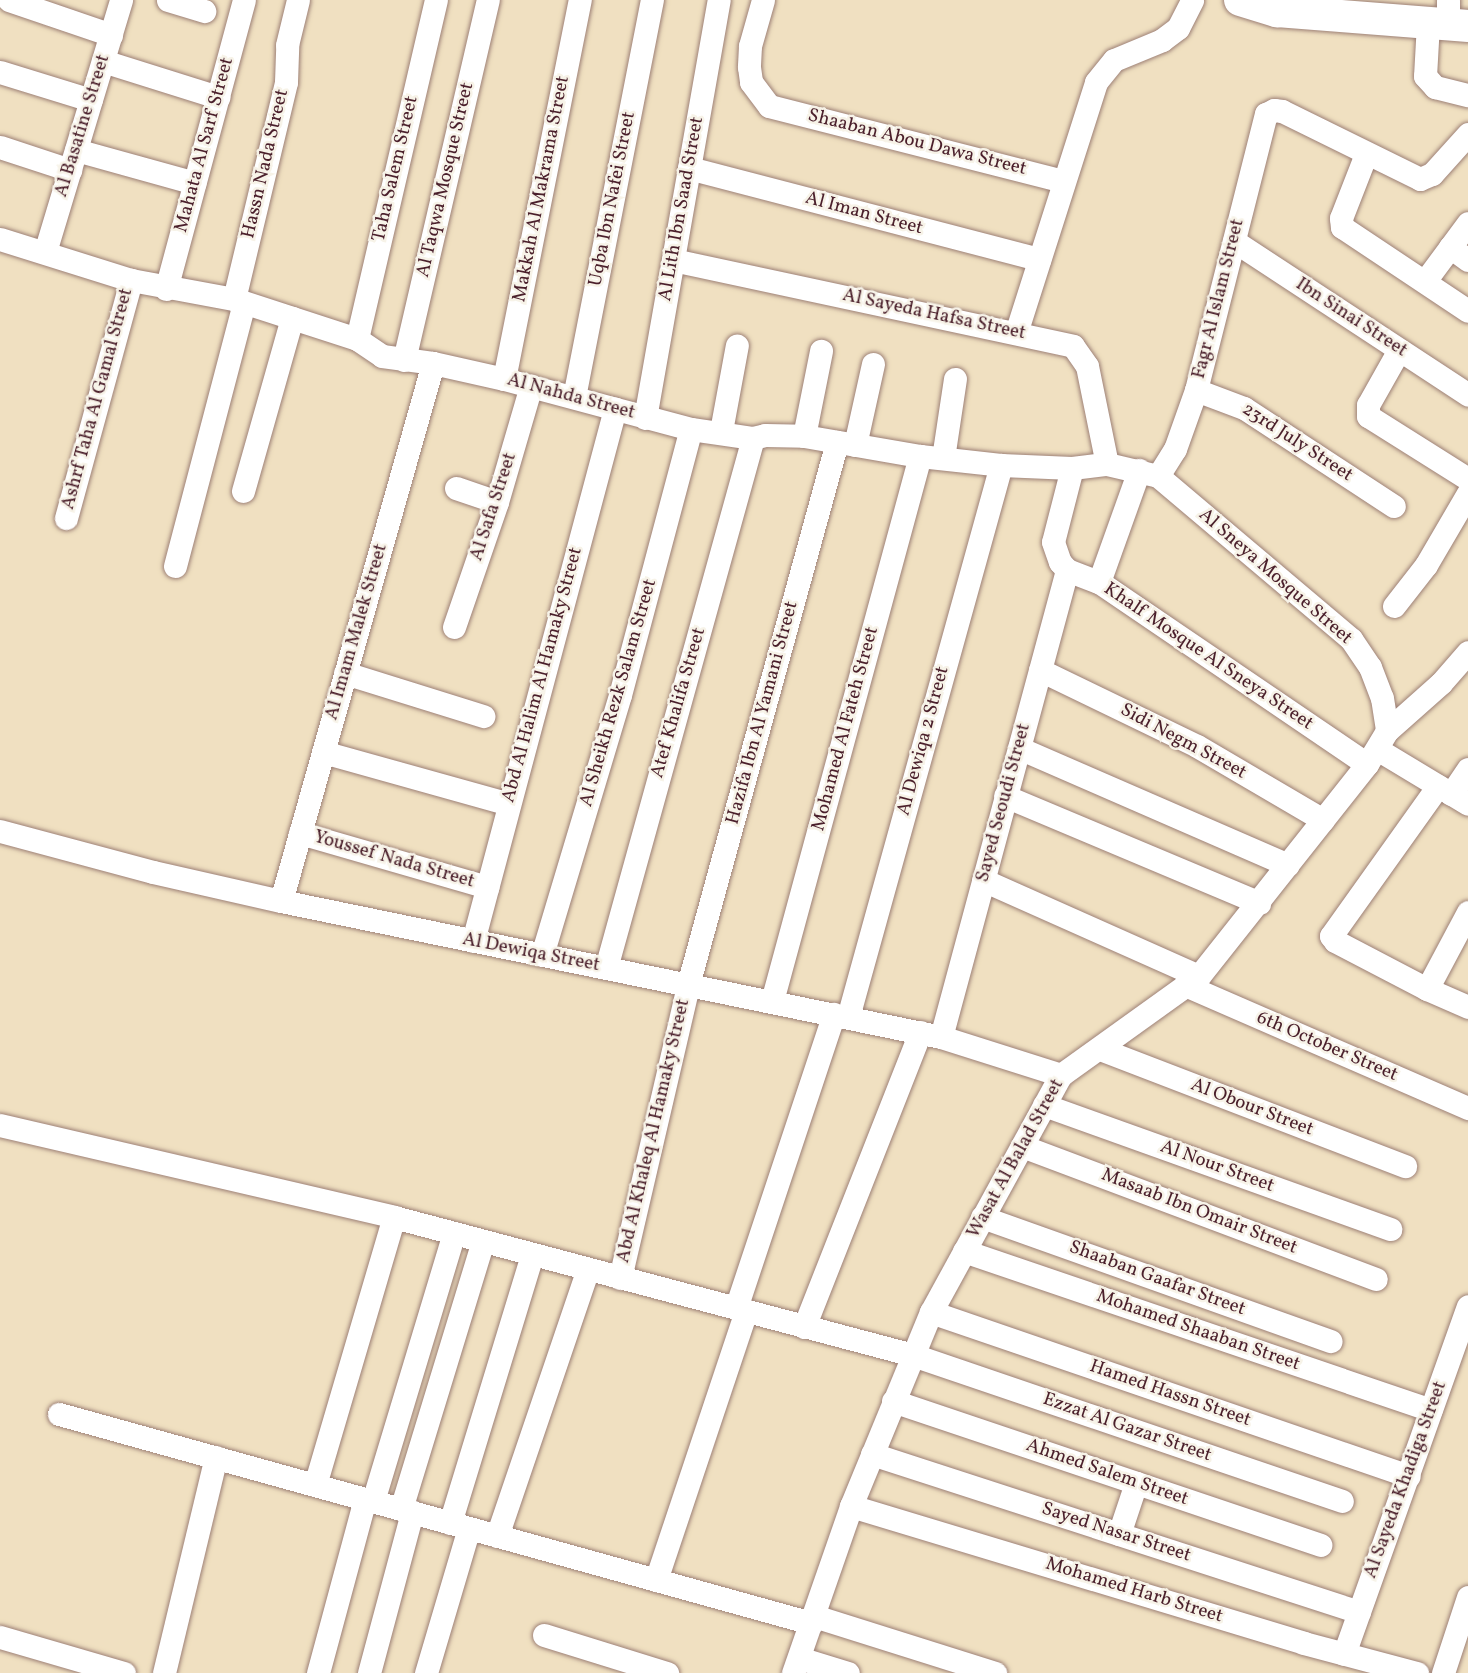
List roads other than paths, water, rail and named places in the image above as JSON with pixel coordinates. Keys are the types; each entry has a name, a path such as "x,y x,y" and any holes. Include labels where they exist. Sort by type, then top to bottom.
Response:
{"street":[{"path":"9,0 111,35"},
{"name":"Al Basatine Street","path":"45,252 121,0"},
{"path":"167,0 204,11"},
{"name":"Mahata Al Sarf Street","path":"166,289 244,0"},
{"name":"Hassn Nada Street","path":"175,566 239,301 286,82 290,29 298,0"},
{"name":"Taha Salem Street","path":"357,339 436,0"},
{"name":"Al Taqwa Mosque Street","path":"404,360 488,0"},
{"name":"Makkah Al Makrama Street","path":"504,379 580,0"},
{"name":"Uqba Ibn Nafei Street","path":"574,397 652,0"},
{"name":"Al Lith Ibn Saad Street","path":"645,418 719,0"},
{"name":"Shaaban Abou Dawa Street","path":"763,0 750,46 748,66 758,95 769,106 1064,181"},
{"path":"1016,333 1096,82 1106,67 1172,33 1183,19 1192,0"},
{"path":"1240,0 1278,6 1359,9 1448,19 1425,76 1435,87 1468,95"},
{"path":"103,61 218,97"},
{"path":"0,72 91,100"},
{"name":"Fagr Al Islam Street","path":"1099,582 1149,473 1175,449 1196,390 1263,117 1269,111 1282,111 1366,154"},
{"path":"1468,134 1425,179 1416,179 1366,154 1341,224 1468,311"},
{"path":"0,147 195,183"},
{"name":"Al Iman Street","path":"689,168 1040,260"},
{"path":"1425,281 1459,254 1468,223"},
{"name":"Ibn Sinai Street","path":"1234,241 1468,395"},
{"name":"Al Nahda Street","path":"1,243 45,252 166,289 239,301 357,339 383,356 433,363 504,379 691,429 720,431 753,438 781,434 804,436 931,457 1000,465 1072,468 1107,464 1149,473"},
{"name":"Al Sayeda Hafsa Street","path":"673,260 1066,343 1084,359 1107,464"},
{"name":"Ashrf Taha Al Gamal Street","path":"66,518 131,280"},
{"path":"243,491 292,318"},
{"path":"720,431 737,345"},
{"path":"1399,350 1368,405 1368,416 1468,479"},
{"path":"804,436 821,351"},
{"name":"Al Imam Malek Street","path":"281,901 433,363"},
{"name":"Hazifa Ibn Al Yamani Street","path":"688,985 846,444 873,364"},
{"name":"Mohamed Al Fateh Street","path":"772,1001 956,379"},
{"name":"Al Safa Street","path":"454,627 497,502 531,386"},
{"name":"23rd July Street","path":"1196,390 1244,408 1394,506"},
{"name":"Abd Al Halim Al Hamaky Street","path":"473,941 615,409"},
{"name":"Al Sheikh Rezk Salam Street","path":"542,955 620,695 691,429"},
{"name":"Atef Khalifa Street","path":"606,968 753,438"},
{"name":"Al Dewiqa 2 Street","path":"656,1580 741,1309 841,1015 1000,465"},
{"path":"1067,570 1060,562 1053,542 1072,468"},
{"name":"Al Sneya Mosque Street","path":"1149,473 1350,639 1370,667 1382,698 1377,748"},
{"path":"456,488 497,502"},
{"path":"1394,606 1426,565 1468,493"},
{"name":"Khalf Mosque Al Sneya Street","path":"1067,570 1099,582 1452,795"},
{"name":"Sayed Seoudi Street","path":"804,1327 931,1035 983,880 1067,570"},
{"name":"Wasat Al Balad Street","path":"796,1665 851,1506 931,1312 1061,1075 1192,981 1259,903 1377,748 1468,652"},
{"name":"Sidi Negm Street","path":"1040,670 1197,746 1323,820"},
{"path":"345,673 483,716"},
{"path":"1019,748 1288,865"},
{"path":"323,752 509,804"},
{"path":"1468,769 1452,795 1331,934 1335,941 1427,989 1468,1007"},
{"path":"1006,796 1259,903"},
{"name":"Al Dewiqa Street","path":"0,831 153,873 931,1035 1061,1075"},
{"name":"Youssef Nada Street","path":"300,833 487,887"},
{"name":"6th October Street","path":"983,880 1192,981 1468,1108"},
{"path":"1427,989 1468,912"},
{"name":"Abd Al Khaleq Al Hamaky Street","path":"620,1278 688,985"},
{"name":"Al Obour Street","path":"1100,1049 1405,1166"},
{"name":"Al Nour Street","path":"1044,1105 1391,1229"},
{"name":"Ezzat Al Gazar Street","path":"0,1125 394,1217 913,1355 1342,1501"},
{"name":"Masaab Ibn Omair Street","path":"1022,1146 1376,1279"},
{"path":"315,1485 394,1217"},
{"name":"Shaaban Gaafar Street","path":"982,1217 1331,1341"},
{"path":"318,1673 369,1500 454,1233"},
{"path":"369,1673 407,1511 483,1241"},
{"name":"Mohamed Shaaban Street","path":"964,1251 1431,1410"},
{"path":"426,1673 460,1525 532,1254"},
{"path":"497,1536 588,1269"},
{"name":"Al Sayeda Khadiga Street","path":"1344,1654 1468,1306"},
{"name":"Hamed Hassn Street","path":"931,1312 1409,1476"},
{"name":"Ahmed Salem Street","path":"893,1401 1320,1545"},
{"path":"59,1414 656,1580 812,1620 995,1673"},
{"name":"Sayed Nasar Street","path":"873,1454 1359,1612"},
{"path":"164,1673 216,1457"},
{"path":"1119,1534 1136,1483"},
{"name":"Mohamed Harb Street","path":"851,1506 1344,1654 1417,1673"},
{"path":"1443,1673 1468,1597"},
{"path":"544,1635 667,1673"},
{"path":"0,1637 124,1673"},
{"path":"796,1665 848,1673"}]}
